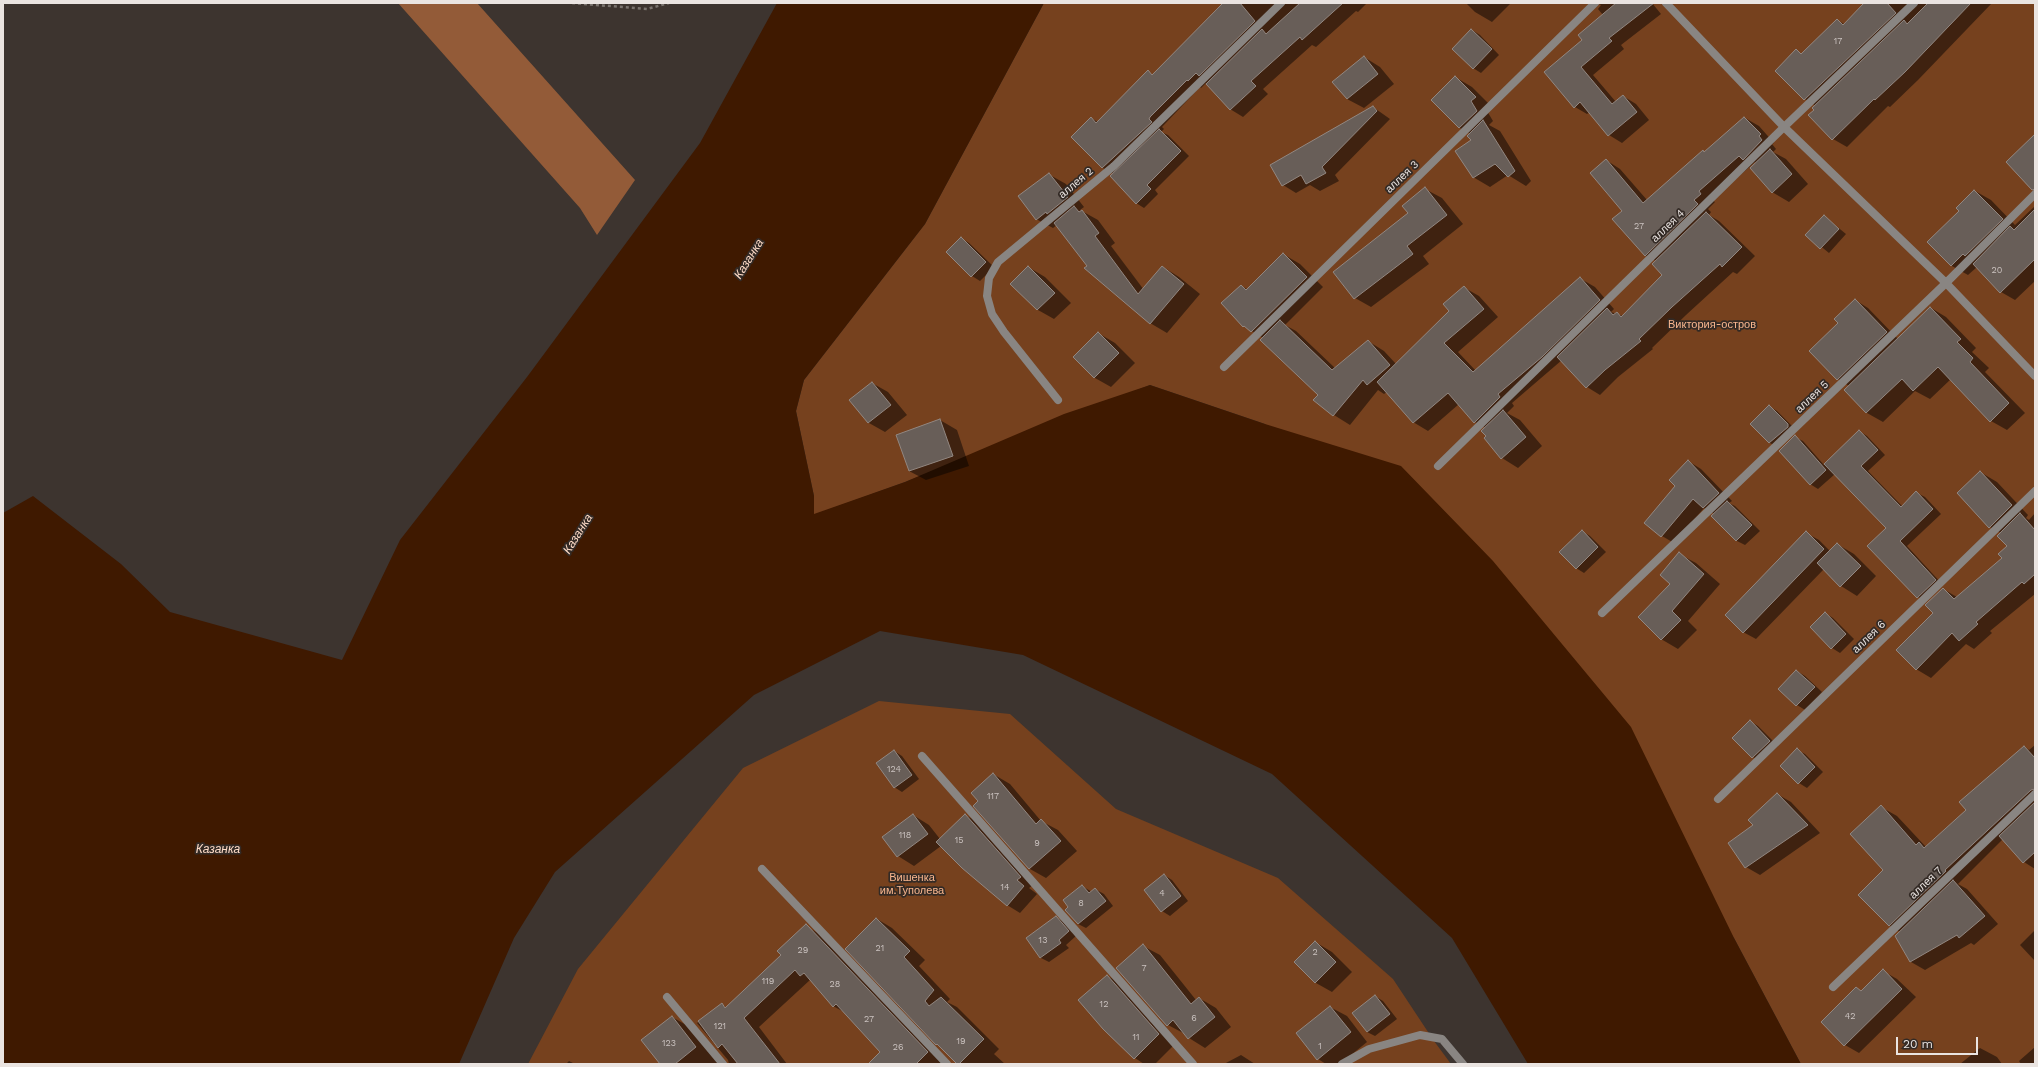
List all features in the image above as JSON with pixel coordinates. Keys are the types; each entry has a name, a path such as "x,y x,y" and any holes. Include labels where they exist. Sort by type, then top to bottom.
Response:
{"lane":[{"name":"аллея 2","path":"1058,400 1004,332 992,314 987,296 989,278 995,267 998,262 1114,166 1281,3"},
{"name":"аллея 3","path":"1224,367 1595,3"},
{"path":"1666,3 1784,127 1946,283 2035,376"},
{"name":"аллея 4","path":"1438,466 1784,127 1914,3"},
{"name":"аллея 5","path":"1602,613 1946,283 2035,194"},
{"name":"аллея 6","path":"1718,799 2035,491"},
{"path":"922,756 1193,1064"},
{"name":"аллея 7","path":"1833,987 2035,794"},
{"path":"762,869 947,1064"},
{"path":"667,997 723,1064"},
{"path":"1342,1064 1368,1049 1420,1035 1442,1039 1463,1064"}],"path":[{"path":"572,3 646,9 669,3"}],"green space":[{"name":"Виктория-остров","path":"1044,3 2035,3 2035,1064 1801,1064 1734,938 1265,424 1150,385 905,482 814,515 814,496 796,411 804,380 925,224"},
{"name":"Вишенка им.Туполева","path":"879,701 1010,714 1116,809 1278,878 1393,979 1451,1064 528,1064 578,969 743,768"}],"shaded area":[{"path":"398,3 477,3 635,180 597,235 580,208"}],"water":[{"name":"Казанка","path":"777,3 1044,3 925,224 804,380 796,411 814,496 814,514 905,482 1064,414 1150,385 1265,424 1401,466 1493,561 1631,727 1734,938 1801,1064 1528,1064 1452,938 1272,774 1023,655 880,631 754,695 555,872 514,938 459,1064 3,1064 3,513 33,496 121,564 170,612 342,660 400,540 527,377 700,143"}],"building":[{"path":"1223,3 1240,3 1255,21 1199,76 1196,73 1188,81 1187,80 1150,117 1149,119 1152,122 1102,168 1071,137 1091,117 1096,123 1148,70 1152,75"},
{"path":"1300,3 1343,3 1302,40 1300,37 1251,81 1256,86 1230,110 1206,84 1262,29 1266,34"},
{"path":"1616,3 1654,3 1609,38 1612,41 1581,67 1612,104 1623,95 1637,112 1608,136 1580,102 1574,108 1544,72 1582,40 1578,35"},
{"path":"1864,3 1887,3 1896,13 1804,100 1775,71 1796,49 1801,54 1837,19 1843,25"},
{"path":"1928,3 1971,3 1905,72 1875,100 1874,99 1832,140 1808,115 1814,110 1812,108 1904,20 1907,24"},
{"path":"1471,29 1492,49 1473,69 1452,49"},
{"path":"1364,56 1378,74 1347,99 1332,82"},
{"path":"1455,76 1476,97 1471,101 1477,111 1459,128 1431,100"},
{"path":"1373,106 1377,111 1322,167 1326,173 1306,184 1301,175 1282,186 1270,165"},
{"path":"1744,117 1761,134 1759,136 1762,140 1743,160 1739,156 1699,191 1701,194 1694,200 1698,204 1645,256 1612,219 1622,211 1590,173 1606,159 1643,203 1703,150 1704,152"},
{"path":"1483,120 1515,171 1508,177 1495,164 1473,178 1455,151 1471,140 1467,136"},
{"path":"1159,129 1181,151 1147,185 1151,189 1136,204 1110,176"},
{"path":"2035,134 2035,189 2032,190 2006,162"},
{"path":"1770,149 1792,174 1772,193 1750,168"},
{"path":"1049,173 1068,197 1047,214 1046,212 1036,220 1018,196"},
{"path":"1425,187 1447,215 1407,246 1413,254 1354,299 1333,272 1408,213 1402,206"},
{"path":"1974,190 2003,219 1965,256 1963,254 1951,266 1927,242 1959,211 1956,208"},
{"path":"1074,206 1079,212 1082,210 1099,233 1095,236 1138,294 1162,266 1184,284 1150,324 1084,268 1087,266 1054,223"},
{"path":"2035,209 2035,259 2000,293 1973,264 2010,226 2014,230"},
{"path":"1706,212 1742,247 1722,267 1720,264 1672,307 1639,339 1641,341 1605,370 1586,388 1557,357 1607,308 1613,315 1617,312 1621,317 1662,275 1652,264"},
{"path":"1824,215 1839,229 1820,249 1805,235"},
{"path":"961,237 986,262 971,277 946,252"},
{"path":"1283,253 1307,277 1251,332 1244,326 1243,327 1221,303 1241,285 1246,290"},
{"path":"1028,266 1055,293 1037,310 1010,284"},
{"path":"1580,277 1600,300 1542,357 1498,394 1500,397 1474,423 1448,393 1413,423 1377,382 1449,311 1443,304 1464,286 1484,309 1444,343 1473,372"},
{"path":"1855,299 1887,332 1837,380 1809,351 1838,323 1834,319"},
{"path":"1930,307 1961,339 1957,342 1973,358 1970,362 2009,403 1990,422 1938,367 1913,391 1902,379 1866,413 1844,390"},
{"path":"1280,320 1332,370 1368,340 1390,365 1367,385 1363,380 1333,416 1313,400 1318,395 1260,340"},
{"path":"1098,332 1119,353 1094,378 1073,357"},
{"path":"872,382 891,405 868,423 849,400"},
{"path":"1769,405 1788,424 1788,427 1769,443 1750,424"},
{"path":"1503,410 1526,437 1501,459 1484,438 1486,436 1481,431"},
{"path":"940,419 953,456 909,471 896,435"},
{"path":"1859,430 1878,450 1861,466 1901,507 1916,491 1933,509 1900,541 1936,580 1917,598 1867,546 1886,528 1824,464"},
{"path":"1795,435 1826,470 1810,485 1779,451"},
{"path":"1688,460 1719,493 1703,508 1693,499 1661,537 1644,523 1675,486 1669,480"},
{"path":"1980,471 2012,505 1989,528 1957,493"},
{"path":"1727,501 1752,525 1736,541 1711,516"},
{"path":"2020,513 2035,530 2035,574 2024,584 2022,582 1976,622 1978,624 1959,641 1952,633 1916,670 1896,650 1933,613 1925,605 1943,588 1954,599 2002,558 1998,554 2007,546 1997,536"},
{"path":"1582,530 1598,547 1576,569 1559,552"},
{"path":"1806,531 1824,549 1743,633 1725,615"},
{"path":"1837,543 1861,566 1840,587 1817,563"},
{"path":"1679,552 1704,574 1672,611 1681,620 1661,640 1638,617 1670,584 1660,575"},
{"path":"1825,612 1846,634 1831,649 1810,627"},
{"path":"1796,670 1815,687 1796,706 1778,689"},
{"path":"1750,720 1770,741 1752,758 1732,738"},
{"path":"2024,746 2035,758 2035,789 2031,790 1945,870 1946,871 1889,926 1858,895 1883,870 1850,834 1881,805 1916,845 1919,842 1924,848 1966,810 1959,802"},
{"path":"1797,748 1815,767 1798,784 1780,766"},
{"path":"894,750 912,775 894,788 876,763"},
{"path":"993,773 1036,824 1041,819 1061,841 1029,869 973,806 978,801 971,793"},
{"path":"1777,793 1808,825 1745,868 1728,843 1753,825 1748,820"},
{"path":"2035,802 2035,852 2023,863 1999,836"},
{"path":"913,814 928,834 897,857 882,837"},
{"path":"965,814 1021,877 1017,880 1024,886 1007,906 962,868 936,842"},
{"path":"1164,874 1181,896 1161,912 1144,890"},
{"path":"1953,880 1985,916 1959,938 1957,935 1910,962 1895,936"},
{"path":"1082,885 1089,893 1095,888 1106,901 1078,924 1065,910 1068,907 1063,900"},
{"path":"1056,916 1069,931 1059,940 1061,943 1040,958 1026,938"},
{"path":"876,918 910,951 904,957 934,990 925,1001 929,1006 941,997 984,1039 959,1064 957,1064 937,1044 936,1045 845,949"},
{"path":"806,924 928,1052 916,1064 868,1064 880,1052 836,1004 833,1007 804,973 800,976 795,970 744,1018 780,1064 738,1064 722,1044 718,1048 698,1021 722,1003 725,1008 781,955 777,951"},
{"path":"1315,941 1336,962 1315,983 1294,962"},
{"path":"1143,944 1191,1004 1199,997 1215,1017 1188,1039 1173,1020 1167,1026 1116,968"},
{"path":"1883,969 1902,989 1844,1046 1821,1022 1856,987 1861,991"},
{"path":"1107,975 1159,1034 1134,1059 1103,1029 1078,1000"},
{"path":"1375,995 1390,1014 1367,1032 1352,1013"},
{"path":"1330,1006 1351,1032 1317,1060 1296,1033"},
{"path":"672,1016 696,1047 675,1064 660,1064 641,1040"}]}
